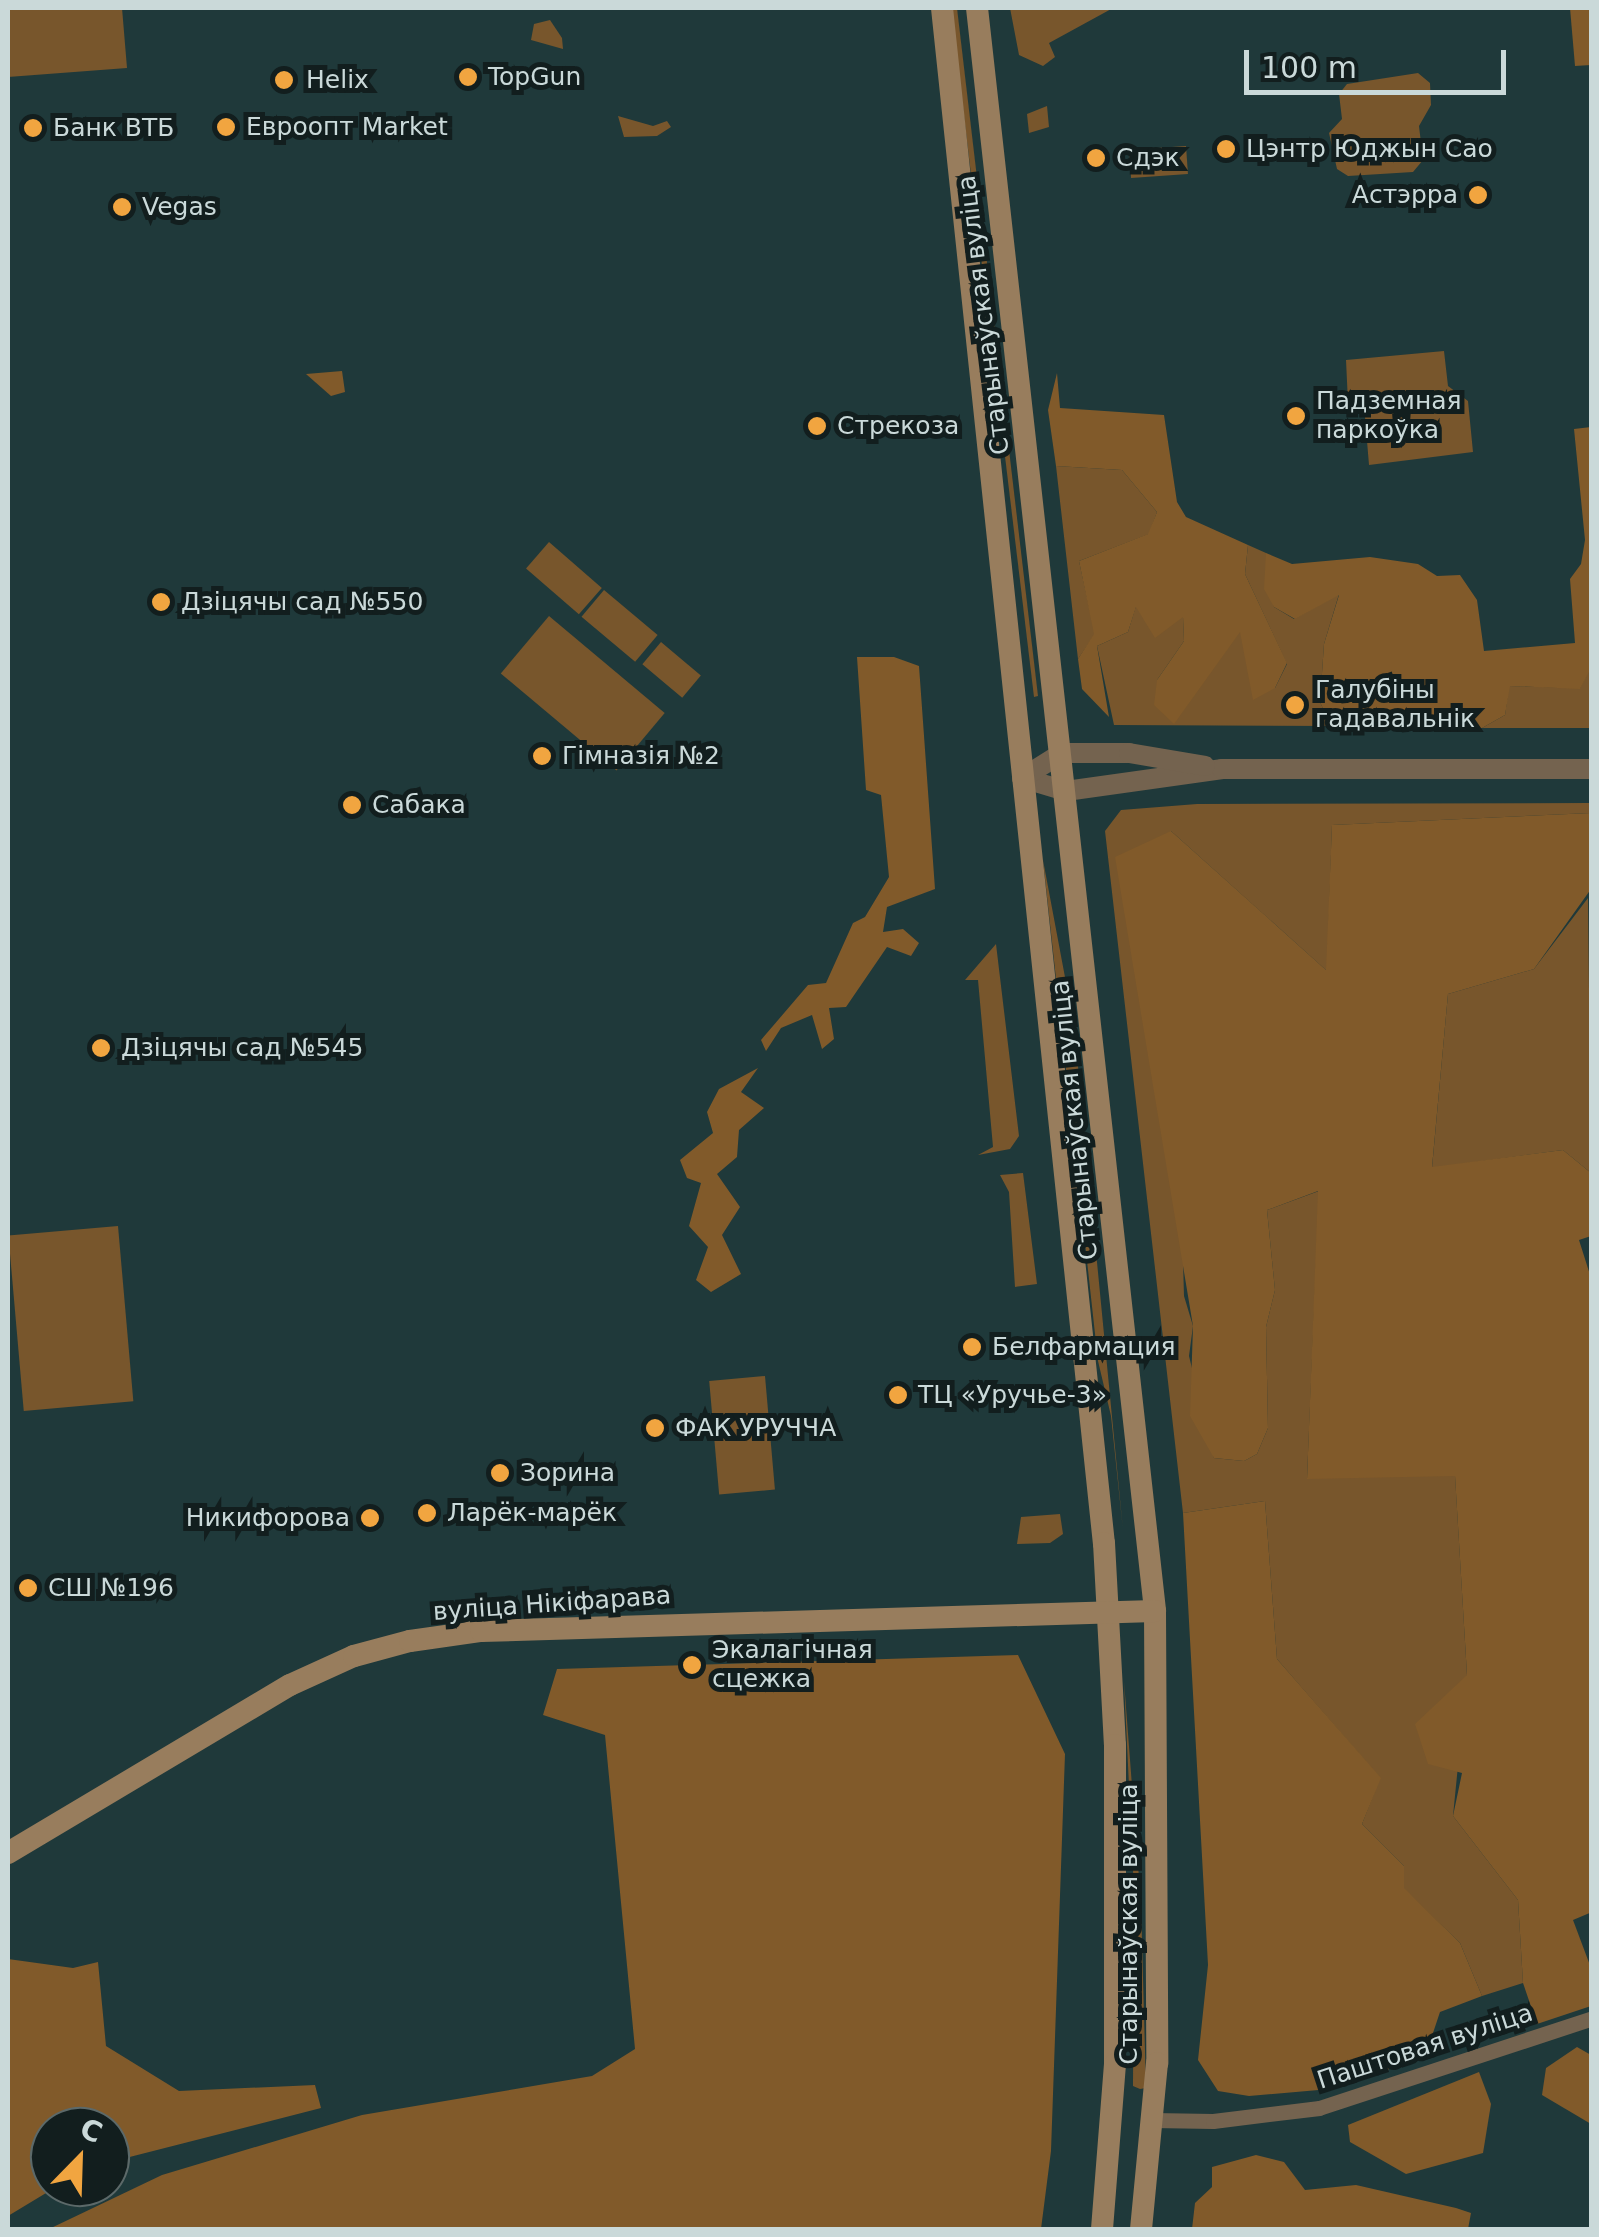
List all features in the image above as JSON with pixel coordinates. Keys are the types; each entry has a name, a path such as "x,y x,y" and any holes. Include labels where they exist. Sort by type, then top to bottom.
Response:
{"main road":[{"name":"Старынаўская вуліца","path":"942,8 1107,1614 1115,1745 1112,2116 1102,2230"},
{"name":"Старынаўская вуліца","path":"976,8 1155,1611 1152,2120 1140,2230"},
{"name":"вуліца Нікіфарава","path":"8,1854 290,1685 354,1656 410,1642 499,1630 1155,1611"},
{"path":"1112,2116 1152,2120"}],"street":[{"path":"1022,778 1062,753 1129,753 1222,769"},
{"path":"1022,778 1066,791 1222,769 1592,769"},
{"name":"Паштовая вуліца","path":"1152,2120 1213,2121 1319,2108 1592,2018"}],"shaded area":[{"path":"8,8 122,8 127,68 8,77"},
{"path":"951,8 957,8 1038,696 1034,697"},
{"path":"1010,8 1113,8 1049,43 1055,57 1043,66 1019,55"},
{"path":"1570,8 1591,8 1591,65 1575,66"},
{"path":"550,20 562,38 563,49 531,40 534,24"},
{"path":"1418,73 1430,83 1431,105 1419,126 1423,160 1413,172 1348,176 1337,169 1329,133 1342,119 1339,94 1347,84"},
{"path":"1047,106 1049,127 1029,133 1027,114"},
{"path":"618,116 653,126 667,121 671,127 657,136 624,137"},
{"path":"1186,146 1188,174 1131,178 1129,150"},
{"path":"1444,351 1448,386 1468,401 1473,452 1369,465 1365,417 1348,403 1346,360"},
{"path":"342,371 345,392 331,396 306,374"},
{"path":"1057,373 1060,408 1164,415 1177,502 1186,517 1248,545 1245,574 1287,663 1275,688 1253,700 1240,632 1174,724 1154,705 1157,680 1184,641 1183,617 1155,638 1136,607 1128,632 1097,646 1109,717 1082,689 1078,659 1094,634 1079,561 1148,534 1157,512 1122,470 1056,466 1048,410"},
{"path":"1591,427 1592,666 1580,689 1510,686 1505,715 1482,728 1331,726 1320,702 1324,644 1339,595 1295,619 1274,607 1264,589 1266,553 1292,564 1370,557 1418,564 1437,576 1460,575 1477,600 1484,651 1575,643 1570,579 1581,564 1585,540 1574,429"},
{"path":"1056,466 1122,470 1157,512 1149,534 1079,561 1095,634 1078,659"},
{"path":"549,542 602,588 579,614 526,568"},
{"path":"1248,545 1266,553 1274,607 1294,619 1339,594 1324,644 1320,702 1331,726 1114,725 1097,646 1128,632 1136,606 1183,615 1184,641 1157,680 1240,631 1275,688 1287,664 1245,574"},
{"path":"604,590 658,635 635,662 582,617"},
{"path":"549,616 665,713 616,771 501,673"},
{"path":"661,642 701,675 682,698 642,664"},
{"path":"857,657 894,657 919,666 935,889 887,907 883,932 903,929 919,943 911,956 887,947 846,1007 829,1008 834,1039 822,1049 812,1015 781,1028 766,1051 761,1040 808,985 826,983 853,923 865,917 889,877 881,795 866,790"},
{"path":"1591,666 1591,728 1482,728 1505,715 1509,686 1580,688"},
{"path":"1591,803 1591,813 1332,825 1327,971 1171,831 1184,1296 1193,1326 1189,1356 1214,1458 1244,1461 1257,1454 1268,1428 1266,1327 1275,1290 1267,1210 1319,1191 1307,1478 1455,1475 1467,1675 1453,1816 1518,1900 1523,1983 1482,1996 1460,1943 1403,1888 1404,1866 1362,1824 1380,1778 1277,1659 1265,1501 1183,1513 1105,831 1121,810 1197,804"},
{"path":"1591,813 1591,889 1534,969 1448,994 1432,1167 1563,1150 1591,1173 1591,1236 1579,1240 1592,1281 1592,1912 1573,1920 1591,1968 1591,2006 1537,2024 1523,1983 1518,1900 1453,1816 1462,1773 1428,1764 1415,1724 1467,1675 1455,1476 1307,1479 1318,1191 1267,1210 1275,1290 1266,1327 1268,1428 1257,1454 1244,1461 1214,1458 1190,1416 1193,1326 1115,857 1171,831 1326,970 1332,825"},
{"path":"1043,860 1074,1025 1123,1530 1111,1416 1098,1361"},
{"path":"1588,898 1591,1173 1563,1150 1432,1168 1448,994 1534,969"},
{"path":"996,944 1019,1136 1010,1149 978,1155 993,1147 978,980 965,980"},
{"path":"758,1068 741,1092 764,1108 739,1130 737,1157 717,1174 740,1207 722,1235 741,1274 711,1292 696,1280 708,1247 689,1226 701,1183 687,1178 680,1160 713,1133 707,1112 719,1089"},
{"path":"1023,1173 1037,1284 1015,1287 1009,1192 1000,1175"},
{"path":"118,1226 133,1401 24,1411 8,1236"},
{"path":"765,1376 775,1490 719,1494 709,1381"},
{"path":"1265,1501 1277,1659 1381,1778 1362,1824 1404,1866 1404,1888 1460,1943 1482,1996 1440,2012 1425,2057 1330,2089 1249,2096 1218,2091 1198,2060 1208,1965 1183,1513"},
{"path":"1060,1514 1063,1534 1050,1543 1017,1544 1021,1517"},
{"path":"1018,1655 1065,1754 1051,2151 1041,2229 49,2229 95,2207 130,2207 130,2190 162,2175 362,2115 592,2076 635,2049 605,1735 543,1715 557,1669"},
{"path":"1124,1681 1141,1904 1146,2088 1140,2089 1133,2086 1134,1891"},
{"path":"8,1959 73,1968 98,1962 106,2046 179,2091 315,2085 321,2108 130,2157 130,2107 30,2107 30,2203 8,2216"},
{"path":"1577,2047 1591,2055 1591,2124 1542,2095 1546,2068"},
{"path":"1479,2072 1491,2104 1483,2153 1406,2174 1350,2142 1348,2125"},
{"path":"1256,2155 1284,2162 1305,2190 1356,2185 1456,2208 1471,2213 1468,2229 1192,2229 1195,2203 1212,2187 1212,2167"}],"place":[{"name":"TopGun","path":"468,77"},
{"name":"Helix","path":"284,80"},
{"name":"Евроопт Market","path":"226,127"},
{"name":"Банк ВТБ","path":"33,128"},
{"name":"Цэнтр Юджын Сао","path":"1226,149"},
{"name":"Сдэк","path":"1096,158"},
{"name":"Астэрра","path":"1478,195"},
{"name":"Vegas","path":"122,207"},
{"name":"Падземная паркоўка","path":"1296,416"},
{"name":"Стрекоза","path":"817,426"},
{"name":"Дзіцячы сад №550","path":"161,602"},
{"name":"Галубіны гадавальнік","path":"1295,705"},
{"name":"Гімназія №2","path":"542,756"},
{"name":"Сабака","path":"352,805"},
{"name":"Дзіцячы сад №545","path":"101,1048"},
{"name":"Белфармация","path":"972,1347"},
{"name":"ТЦ «Уручье-3»","path":"898,1395"},
{"name":"ФАК УРУЧЧА","path":"655,1428"},
{"name":"Зорина","path":"500,1473"},
{"name":"Ларёк-марёк","path":"427,1513"},
{"name":"Никифорова","path":"370,1518"},
{"name":"СШ №196","path":"28,1588"},
{"name":"Экалагічная сцежка","path":"692,1665"}]}
